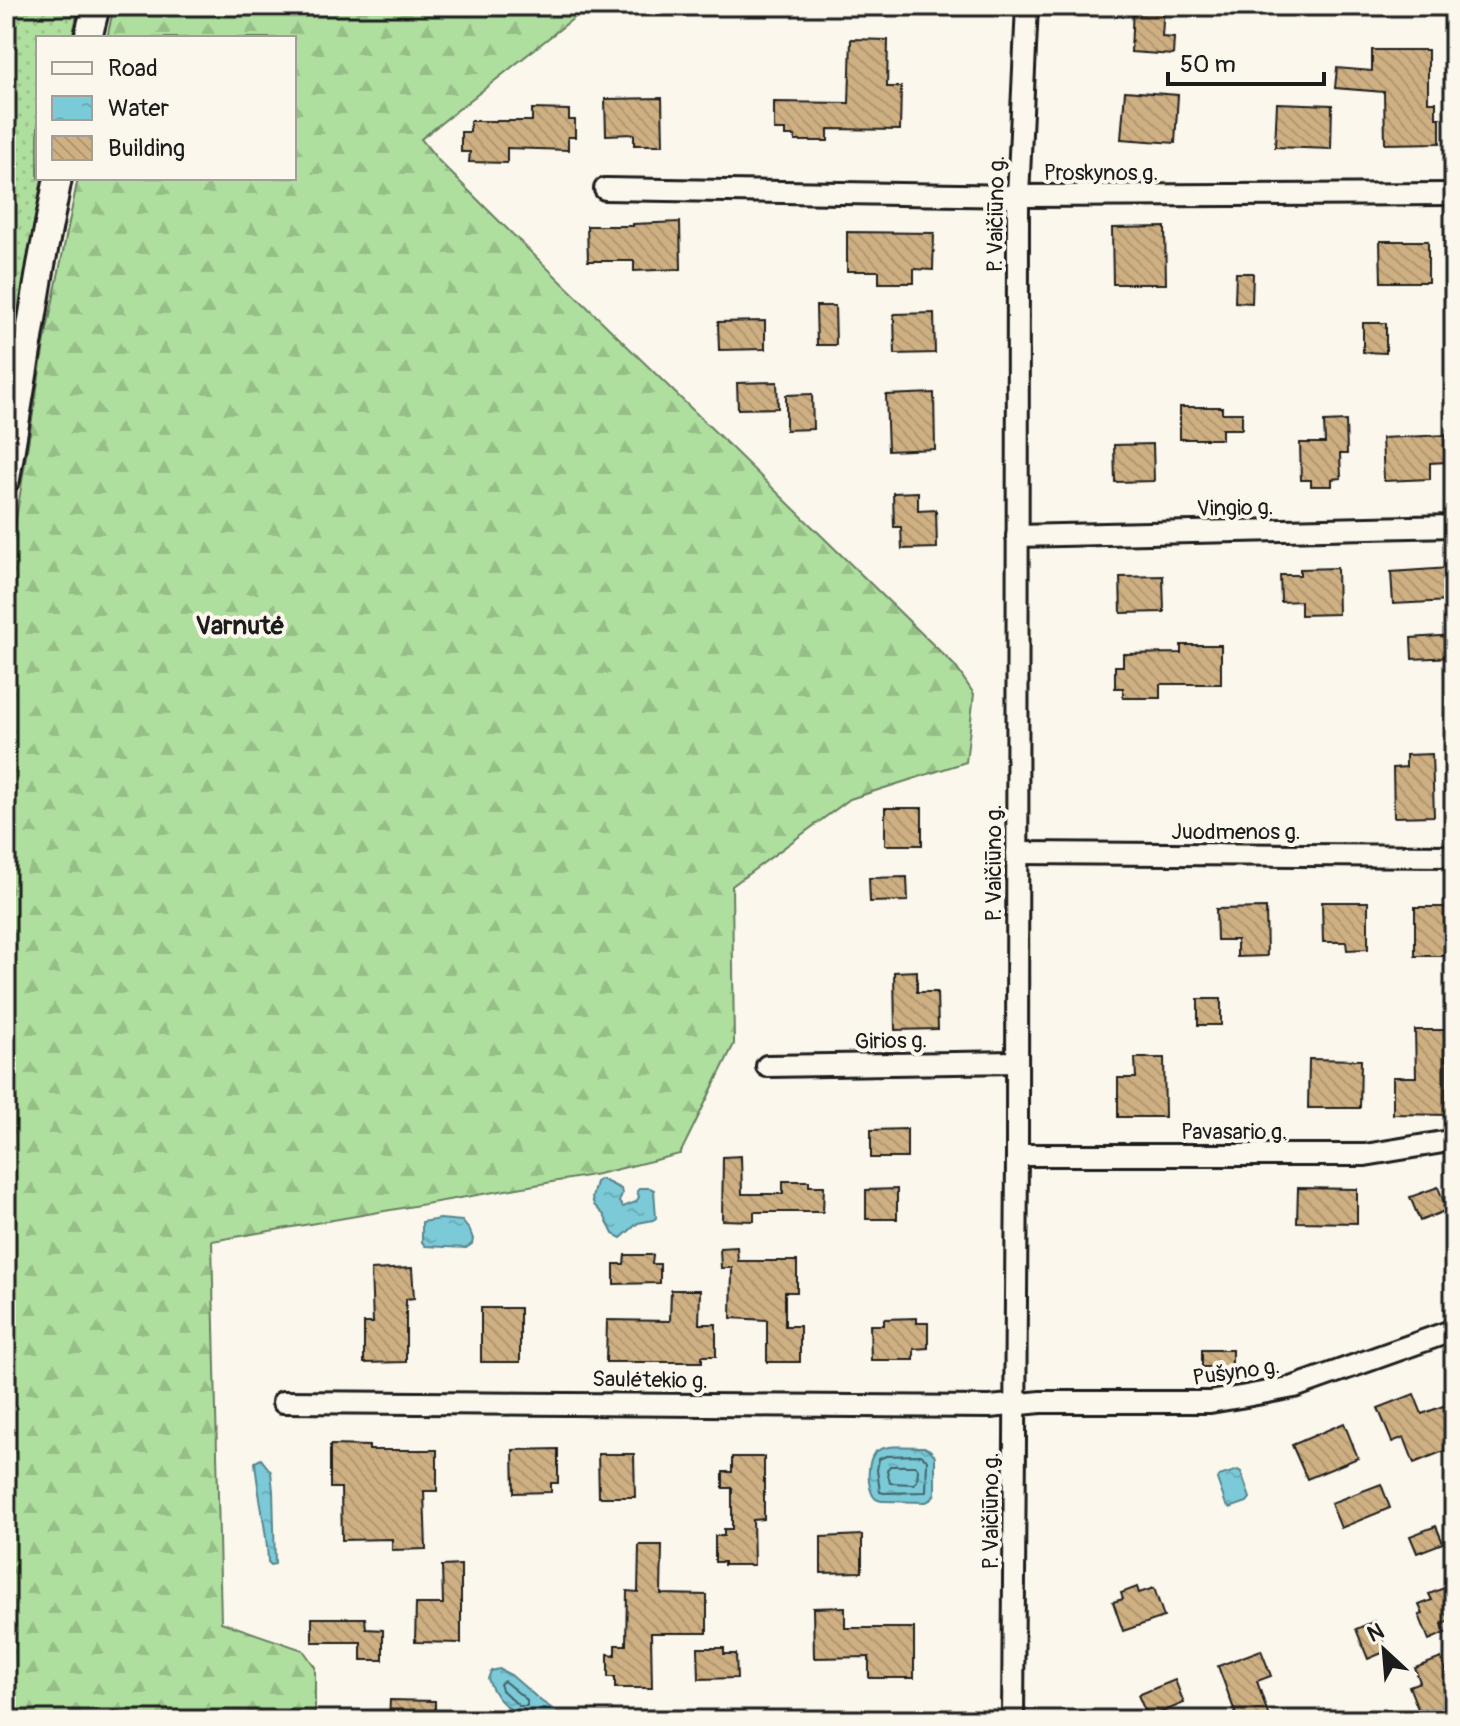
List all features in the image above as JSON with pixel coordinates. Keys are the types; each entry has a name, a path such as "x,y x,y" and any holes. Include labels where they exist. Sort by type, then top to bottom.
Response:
{"main road":[{"path":"88,36 96,6"},
{"path":"6,479 58,180"}],"street":[{"name":"P. Vaičiūno g.","path":"1013,1720 1018,196 1027,6"},
{"name":"Proskynos g.","path":"605,189 1018,196 1454,194"},
{"name":"Vingio g.","path":"1017,536 1454,526"},
{"name":"Juodmenos g.","path":"1017,853 1454,856"},
{"name":"Girios g.","path":"767,1066 1017,1062"},
{"name":"Pavasario g.","path":"1017,1155 1365,1155 1449,1141"},
{"name":"Pušyno g.","path":"1015,1405 1041,1402 1210,1402 1246,1396 1294,1387 1454,1330"},
{"name":"Saulėtekio g.","path":"283,1402 1015,1405"}],"green space":[{"path":"6,6 79,6 72,36 36,36 36,180 42,180 6,387 6,297 11,275 6,233"},
{"path":"114,6 589,6 421,139 496,218 955,666 974,694 966,762 850,799 732,886 734,1044 680,1154 598,1174 212,1241 221,1622 303,1650 315,1667 315,1720 6,1720 6,581 44,345 78,180 296,180 296,36 107,36"}],"water":[{"path":"601,1179 621,1189 619,1202 623,1207 636,1202 640,1188 654,1190 656,1218 638,1223 621,1238 613,1234 592,1198 596,1182"},
{"path":"440,1219 462,1221 470,1231 472,1244 466,1248 425,1246 422,1242 422,1222"},
{"path":"887,1447 924,1447 935,1456 935,1493 932,1499 926,1502 876,1499 869,1482 873,1454"},
{"path":"261,1459 271,1472 273,1491 275,1564 271,1565 268,1562 255,1462"},
{"path":"1238,1470 1250,1498 1230,1508 1226,1505 1217,1479"},
{"path":"499,1669 569,1720 531,1717 510,1709 494,1692 488,1679 491,1671"}],"building":[{"path":"1133,6 1164,6 1162,37 1174,38 1173,55 1131,52"},
{"path":"851,39 888,40 887,87 901,87 900,130 828,129 828,141 795,141 795,136 785,136 785,130 774,130 774,102 849,103"},
{"path":"1372,50 1428,50 1428,102 1436,102 1436,118 1440,118 1440,143 1385,144 1384,92 1335,88 1337,68 1372,71"},
{"path":"1125,91 1178,95 1175,143 1121,139"},
{"path":"662,98 663,145 634,145 634,134 606,135 605,99"},
{"path":"1277,103 1332,105 1331,149 1275,147"},
{"path":"532,109 569,110 569,120 575,120 575,137 568,137 568,150 507,148 507,163 469,162 470,152 461,152 461,132 470,132 470,121 532,121"},
{"path":"680,222 681,269 634,271 634,261 588,261 587,226"},
{"path":"1165,227 1166,284 1113,284 1112,228"},
{"path":"847,232 934,233 933,270 914,269 914,283 879,283 879,271 847,271"},
{"path":"1380,241 1428,241 1428,282 1381,282"},
{"path":"1236,273 1253,273 1252,303 1235,302"},
{"path":"816,306 835,306 836,345 817,345"},
{"path":"934,313 935,353 895,354 894,314"},
{"path":"765,321 765,349 719,350 718,322"},
{"path":"1363,323 1386,323 1386,353 1363,352"},
{"path":"777,382 778,408 738,409 737,383"},
{"path":"934,393 935,449 888,451 886,395"},
{"path":"812,394 813,429 786,430 786,395"},
{"path":"1180,407 1222,407 1222,413 1242,413 1242,429 1222,429 1222,439 1180,439"},
{"path":"1346,421 1347,454 1340,454 1341,478 1332,479 1332,486 1311,486 1311,480 1301,480 1300,443 1325,443 1324,422"},
{"path":"1446,435 1447,462 1430,463 1430,479 1384,481 1382,438"},
{"path":"1153,444 1154,481 1115,482 1114,445"},
{"path":"918,492 918,511 936,510 937,548 902,549 901,527 894,527 893,493"},
{"path":"1337,568 1338,614 1301,615 1301,601 1281,602 1280,575 1300,575 1300,569"},
{"path":"1449,568 1450,601 1393,604 1391,572"},
{"path":"1163,576 1164,612 1121,613 1120,577"},
{"path":"1454,635 1454,657 1412,659 1411,638"},
{"path":"1181,645 1221,645 1221,684 1160,684 1160,698 1123,698 1123,688 1115,688 1115,666 1123,666 1123,654 1181,653"},
{"path":"1432,754 1434,816 1394,817 1393,768 1406,767 1406,755"},
{"path":"885,808 922,808 922,845 885,845"},
{"path":"907,877 908,901 870,902 869,878"},
{"path":"1322,902 1368,902 1368,949 1347,950 1346,942 1323,942"},
{"path":"1415,907 1454,907 1454,956 1415,956"},
{"path":"1266,908 1267,956 1237,957 1237,940 1217,940 1216,909"},
{"path":"917,971 917,992 937,992 938,1029 895,1030 894,972"},
{"path":"1198,999 1221,999 1221,1025 1198,1025"},
{"path":"1415,1030 1454,1030 1454,1056 1446,1056 1446,1115 1393,1114 1393,1077 1416,1077"},
{"path":"1135,1058 1164,1058 1165,1117 1118,1117 1118,1078 1136,1078"},
{"path":"1309,1059 1361,1060 1360,1108 1308,1108"},
{"path":"907,1129 907,1158 871,1158 871,1130"},
{"path":"741,1156 742,1194 783,1194 783,1181 809,1181 809,1186 824,1186 823,1212 754,1212 754,1221 722,1220 723,1157"},
{"path":"1438,1187 1447,1210 1420,1221 1410,1197"},
{"path":"1298,1188 1357,1189 1357,1223 1297,1222"},
{"path":"897,1189 897,1219 866,1219 866,1190"},
{"path":"737,1247 738,1261 797,1261 797,1292 785,1292 785,1326 800,1326 800,1362 767,1362 767,1320 731,1318 732,1268 721,1268 720,1248"},
{"path":"625,1255 653,1255 652,1264 660,1264 660,1283 614,1284 614,1264 624,1264"},
{"path":"412,1268 414,1298 406,1299 406,1362 364,1363 364,1323 373,1323 371,1270"},
{"path":"671,1290 700,1290 699,1324 716,1324 716,1356 702,1356 702,1362 606,1362 607,1320 670,1321"},
{"path":"481,1308 520,1308 520,1362 481,1362"},
{"path":"917,1318 917,1323 928,1323 928,1348 914,1349 914,1360 871,1360 870,1325 884,1325 884,1319"},
{"path":"1202,1350 1232,1350 1232,1367 1202,1367"},
{"path":"1414,1394 1422,1414 1448,1404 1454,1419 1454,1447 1414,1463 1404,1437 1392,1442 1378,1408"},
{"path":"1344,1423 1358,1458 1307,1479 1292,1445"},
{"path":"330,1445 369,1446 369,1450 437,1450 437,1491 424,1491 426,1549 392,1550 392,1539 342,1540 341,1488 330,1488"},
{"path":"558,1449 558,1483 551,1483 551,1492 514,1493 513,1450"},
{"path":"598,1454 634,1454 635,1497 599,1497"},
{"path":"732,1457 764,1457 764,1519 753,1520 754,1565 715,1562 715,1536 724,1536 724,1529 732,1529 732,1488 723,1488 723,1472 732,1472"},
{"path":"1381,1484 1390,1508 1341,1528 1331,1503"},
{"path":"1436,1526 1443,1543 1417,1553 1410,1536"},
{"path":"862,1535 862,1572 821,1573 821,1537"},
{"path":"639,1545 662,1545 661,1594 707,1595 707,1633 651,1633 652,1688 615,1688 615,1677 608,1677 608,1654 615,1655 615,1645 626,1645 627,1591 638,1592"},
{"path":"461,1565 461,1643 415,1642 416,1604 443,1604 442,1566"},
{"path":"1454,1584 1454,1618 1442,1624 1445,1633 1429,1640 1419,1615 1423,1614 1419,1605 1432,1600 1429,1594"},
{"path":"1137,1587 1139,1593 1154,1588 1164,1617 1123,1631 1113,1602 1123,1599 1121,1593"},
{"path":"845,1607 845,1628 914,1628 914,1678 869,1678 869,1657 814,1658 813,1608"},
{"path":"312,1618 365,1618 366,1629 383,1630 383,1660 361,1660 361,1642 312,1642"},
{"path":"1375,1621 1387,1651 1368,1659 1356,1629"},
{"path":"698,1648 724,1648 724,1654 736,1654 737,1678 699,1679"},
{"path":"1261,1650 1271,1676 1257,1681 1270,1720 1238,1720 1218,1666"},
{"path":"1441,1658 1454,1690 1454,1706 1422,1719 1409,1686 1420,1682 1415,1668"},
{"path":"1175,1680 1184,1703 1148,1718 1138,1695"},
{"path":"390,1700 435,1701 435,1720 389,1719"}],"district":[{"name":"Varnutė","path":"240,625"}]}
